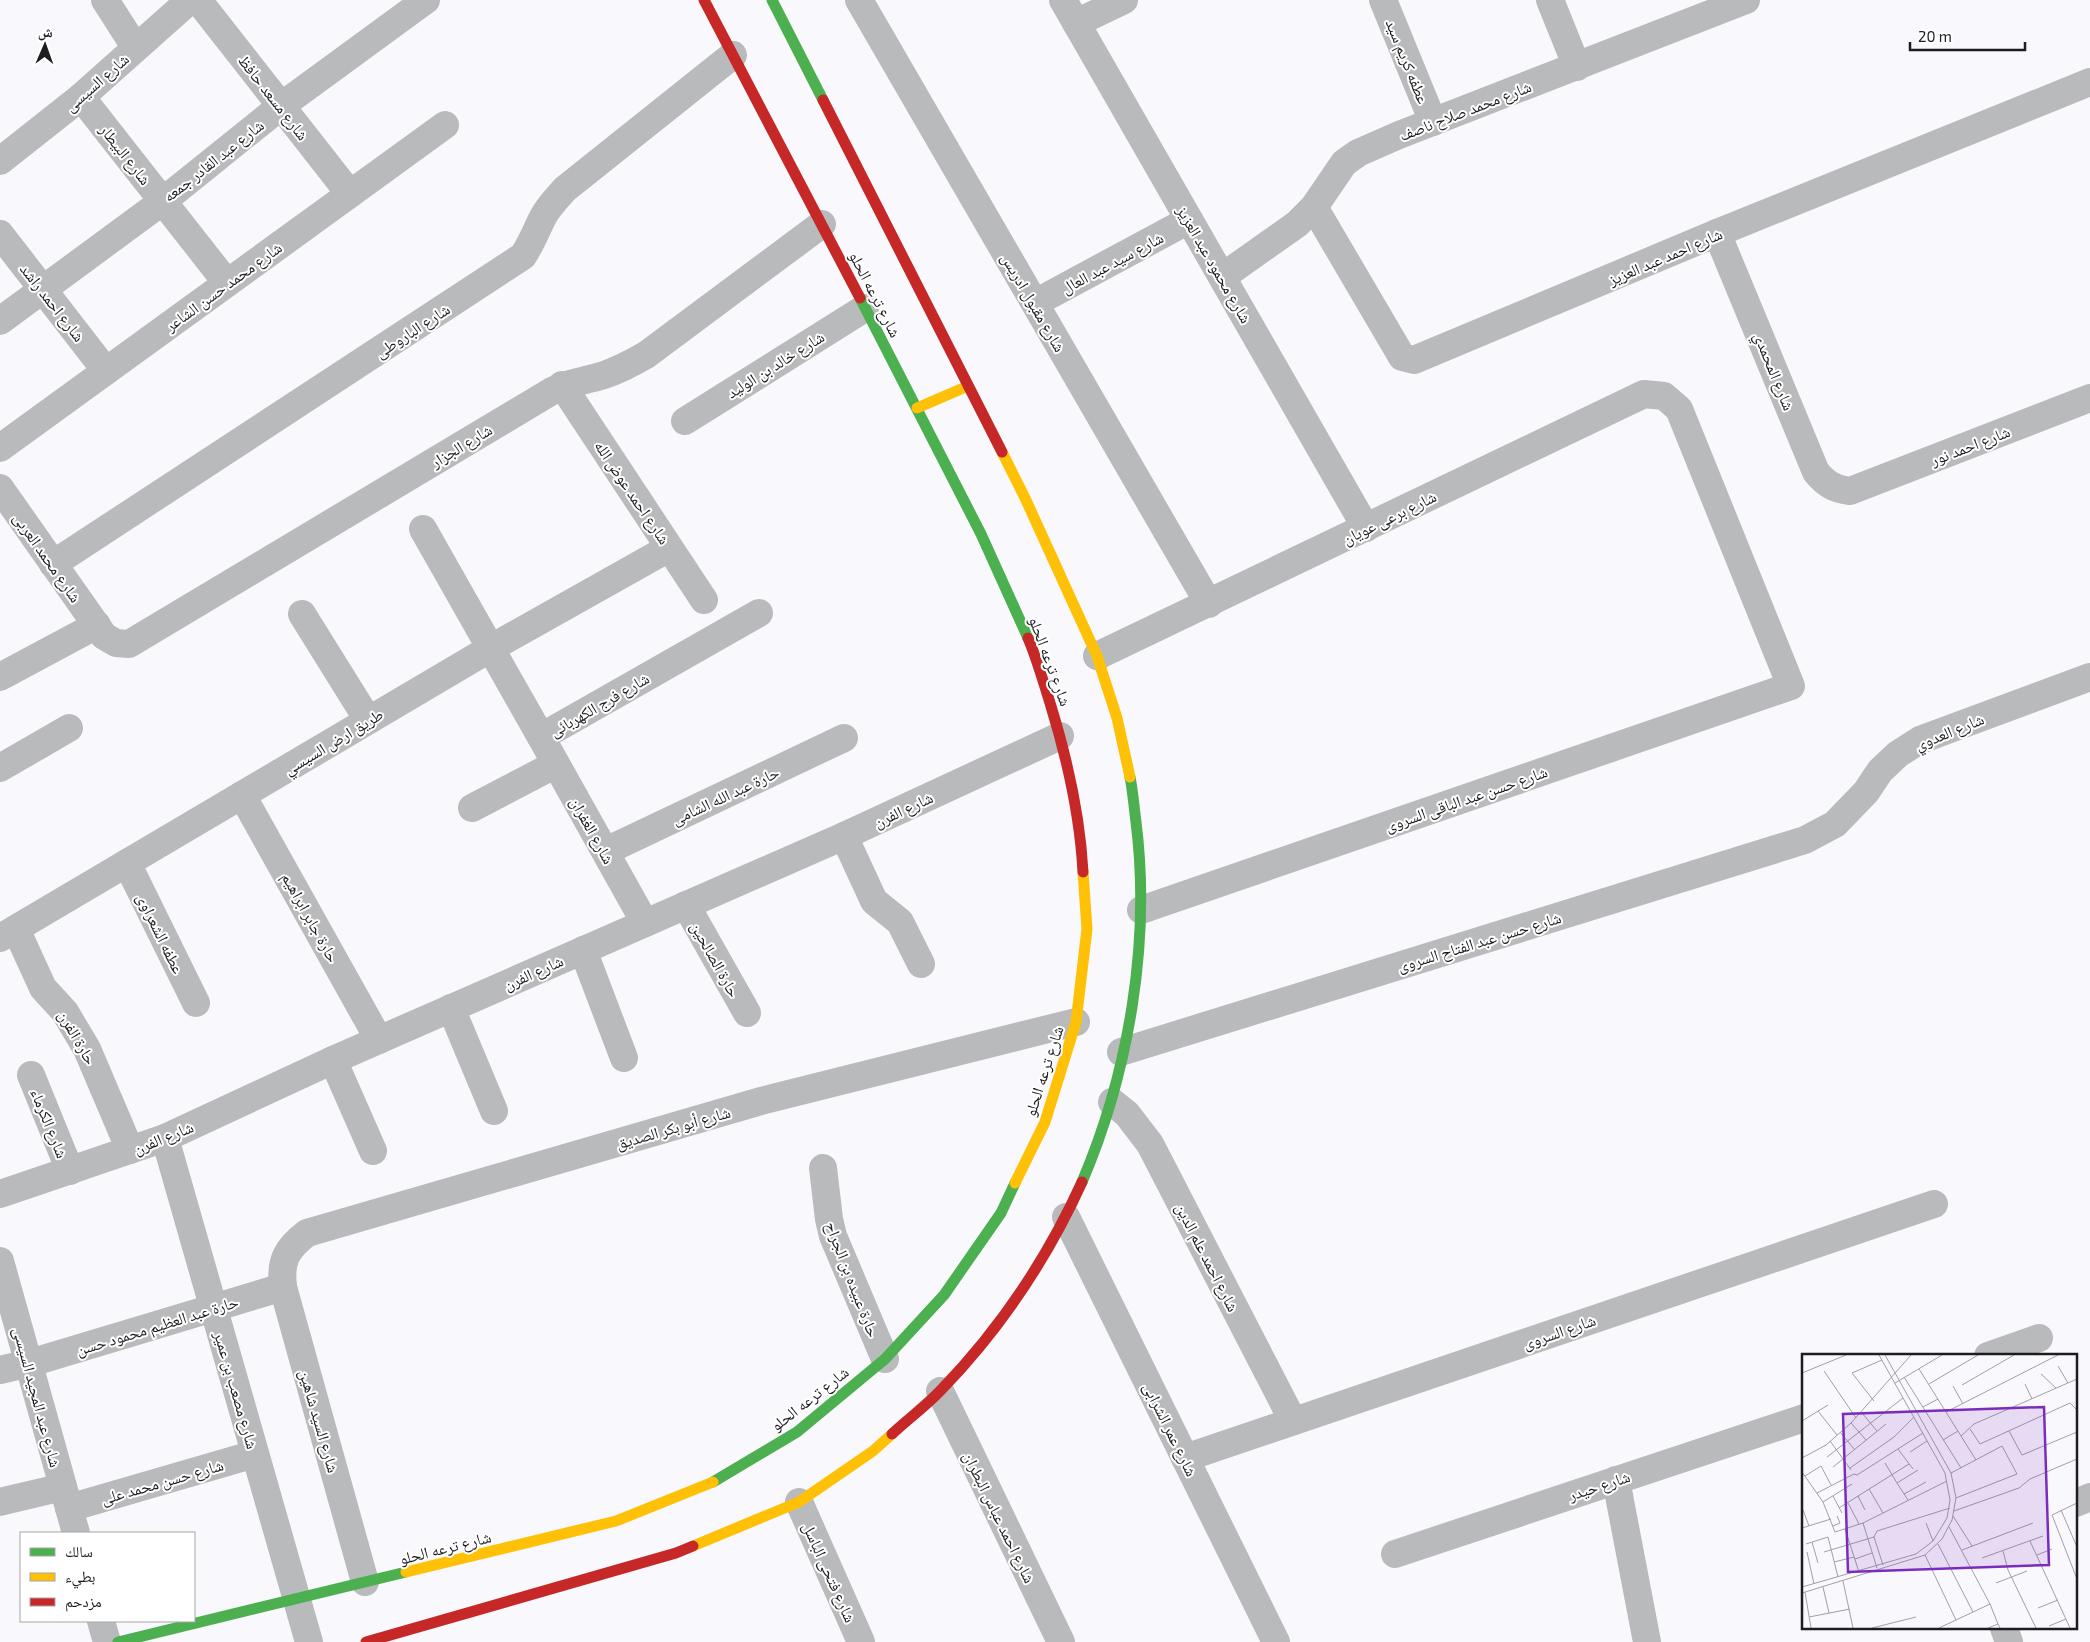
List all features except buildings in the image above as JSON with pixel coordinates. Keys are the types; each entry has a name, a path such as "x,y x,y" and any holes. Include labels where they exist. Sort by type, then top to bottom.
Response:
{"street":[{"path":"105,0 136,47"},
{"name":"شارع السيسى","path":"0,161 81,97 190,0"},
{"name":"شارع مسعد حافظ","path":"198,0 350,194"},
{"name":"شارع عبد القادر جمعه","path":"0,321 163,201 281,106 426,0"},
{"name":"شارع ترعه الحلو","path":"118,1642 616,1521 710,1483 797,1432 885,1359 944,1295 1000,1213 1045,1122 1076,1022 1087,930 1081,832 1060,736 1035,654 981,534 822,224 704,0"},
{"path":"366,1642 676,1553 799,1502 874,1451 940,1391 988,1337 1030,1279 1066,1217 1083,1180 1112,1102 1136,982 1141,910 1139,846 1131,781 1117,718 1097,656 1025,498 772,0"},
{"name":"شارع مقبول ادريس","path":"859,0 1208,604"},
{"name":"شارع محمود عبد العزيز","path":"1063,0 1366,528"},
{"path":"1076,23 1124,0"},
{"name":"عطفه كريم سيد","path":"1382,0 1433,122"},
{"path":"1550,0 1577,67"},
{"name":"شارع محمد صلاح ناصف","path":"1222,277 1297,224 1314,207 1344,163 1358,153 1746,0"},
{"name":"شارع الباروطى","path":"53,564 517,261 531,245 548,209 565,189 733,55"},
{"name":"شارع احمد عبد العزيز","path":"1314,207 1402,358 1414,360 1717,233 2090,82"},
{"name":"شارع البيطار","path":"81,97 227,283"},
{"name":"شارع محمد حسن الشاعر","path":"0,448 445,125"},
{"name":"شارع سيد عبد العال","path":"1034,303 1189,220"},
{"name":"شارع الجزار","path":"97,625 104,636 110,640 116,643 129,644 562,385 603,375 626,366 646,354 822,224"},
{"name":"شارع المحمدي","path":"1717,233 1816,472 1825,483 1837,489 1850,491"},
{"name":"شارع احمد راشد","path":"0,234 106,371"},
{"name":"شارع خالد بن الوليد","path":"685,421 865,308"},
{"name":"شارع احمد عوض الله","path":"562,385 704,600"},
{"path":"916,408 968,386"},
{"name":"شارع برعى عويان","path":"1097,656 1644,394 1664,396 1679,409 1790,686"},
{"name":"شارع احمد نور","path":"1850,491 2090,398"},
{"name":"شارع محمد العربى","path":"0,488 97,625"},
{"name":"شارع فرج الكهربائى","path":"423,530 541,737 759,613"},
{"name":"طريق ارض السيسي","path":"8,934 491,648 669,548"},
{"path":"302,614 368,720"},
{"path":"0,677 97,625"},
{"name":"شارع العدوي","path":"1835,824 1866,792 1880,771 1898,754 1920,740 2090,677"},
{"name":"شارع حسن عبد الباقى السروى","path":"1141,910 1790,686"},
{"path":"0,768 69,728"},
{"name":"شارع الفرن","path":"0,1194 165,1138 333,1060 844,836 1060,736"},
{"name":"شارع الغفران","path":"541,737 645,923"},
{"name":"حارة عبد الله الشامى","path":"606,851 844,738"},
{"path":"472,808 556,764"},
{"name":"حارة جابر ابراهيم","path":"242,795 379,1040"},
{"name":"شارع حسن عبد الفتاح السروى","path":"1121,1052 1790,845 1821,833 1835,824"},
{"path":"844,836 874,900 900,922 921,964"},
{"name":"عطفه الشعراوى","path":"127,863 196,1003"},
{"name":"حارة الصالحين","path":"686,905 747,1013"},
{"name":"حارة الفرن","path":"8,934 43,988 65,1012 87,1049 130,1150"},
{"path":"583,950 624,1058"},
{"path":"451,1008 494,1111"},
{"name":"شارع أبو بكر الصديق","path":"284,1259 293,1244 307,1233 761,1101 1076,1022"},
{"path":"333,1060 372,1151"},
{"name":"شارع الكرماء","path":"31,1075 70,1171"},
{"name":"شارع احمد علم الدين","path":"1112,1102 1127,1114 1150,1144 1293,1421"},
{"name":"شارع مصعب بن عمير","path":"165,1138 309,1642"},
{"name":"حارة عبيده بن الجراح","path":"823,1168 829,1219 834,1236 885,1359"},
{"name":"شارع السروى","path":"1185,1458 1934,1204"},
{"name":"شارع عمر الشرابى","path":"1066,1217 1276,1642"},
{"name":"شارع السيد شاهين","path":"284,1259 282,1272 283,1287 365,1582"},
{"name":"شارع عبد المجيد السيسى","path":"0,1262 30,1363 69,1509"},
{"name":"حارة عبد العظيم محمود حسن","path":"0,1370 30,1363 283,1287"},
{"path":"1994,1354 2039,1338"},
{"name":"شارع احمد عباس البطران","path":"940,1391 1061,1642"},
{"name":"شارع حيدر","path":"1395,1554 1802,1419"},
{"name":"شارع حسن محمد على","path":"0,1502 69,1509 255,1454"},
{"path":"1616,1480 1647,1642"},
{"name":"شارع فتحى الباسل","path":"799,1502 861,1642"},
{"path":"101,1622 107,1642"},
{"path":"2005,1630 2009,1642"}],"traffic: fast":[{"path":"772,0 823,100"},
{"path":"860,298 981,534 1028,638"},
{"path":"1082,1182 1098,1140 1124,1051 1138,959 1140,867 1130,777"},
{"path":"713,1482 797,1432 885,1359 944,1295 1001,1213 1015,1183"},
{"path":"118,1642 406,1572"}],"traffic: slow":[{"path":"917,408 968,386"},
{"path":"1002,452 1097,656 1117,718 1130,777"},
{"path":"1015,1183 1045,1122 1076,1022 1087,929 1083,872"},
{"path":"693,1546 799,1502 873,1451 892,1434"},
{"path":"406,1572 616,1521 713,1482"}],"traffic: jam":[{"path":"704,0 860,298"},
{"path":"823,100 1002,452"},
{"path":"1028,638 1050,703 1067,766 1076,808 1083,872"},
{"path":"892,1434 929,1402 963,1367 1002,1318 1038,1266 1082,1182"},
{"path":"366,1642 676,1553 693,1546"}]}
